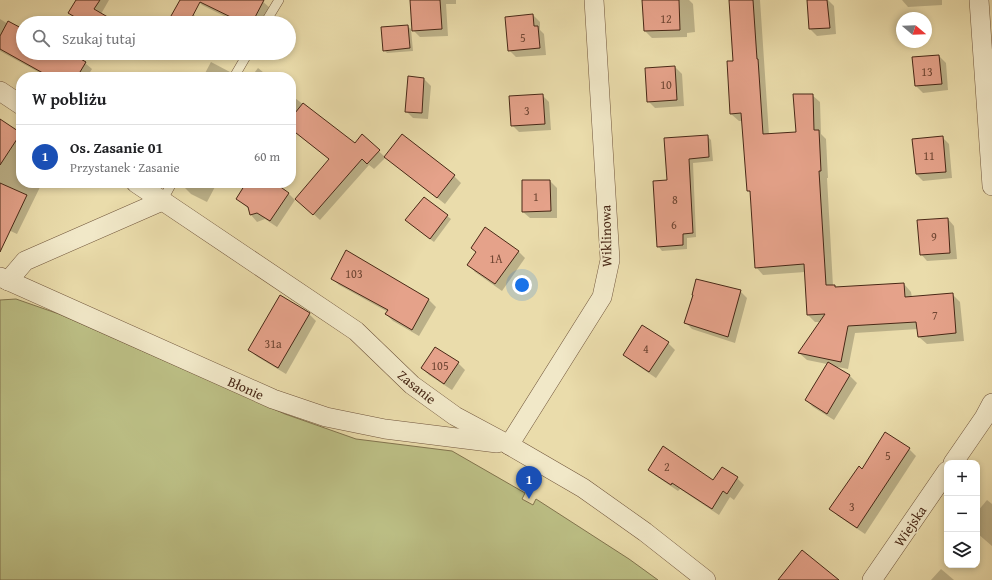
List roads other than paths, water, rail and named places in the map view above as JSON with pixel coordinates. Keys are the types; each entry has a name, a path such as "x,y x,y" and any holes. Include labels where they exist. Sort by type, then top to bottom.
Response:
{"street":[{"name":"Wiklinowa","path":"508,445 602,297 610,260 594,0"},
{"path":"979,0 988,76 992,186"},
{"path":"0,91 16,102"},
{"name":"Zasanie","path":"143,188 356,332 412,385 455,416 583,488 645,532 706,580"},
{"path":"4,279 24,261 162,201"},
{"name":"Błonie","path":"4,279 272,399 306,411 326,417 385,429 508,445"},
{"path":"955,460 984,418 992,403"},
{"name":"Wiejska","path":"872,580 944,475"}],"lane":[{"path":"269,16 278,0"},
{"path":"237,72 244,60"},
{"path":"162,201 169,188"}],"place":[{"name":"Os. Zasanie 01","path":"529,499"}]}
